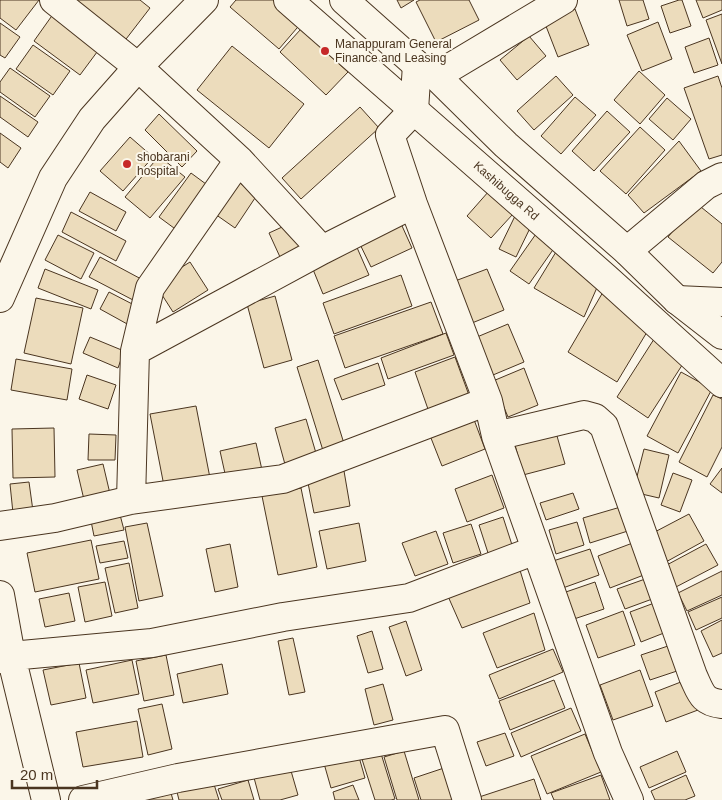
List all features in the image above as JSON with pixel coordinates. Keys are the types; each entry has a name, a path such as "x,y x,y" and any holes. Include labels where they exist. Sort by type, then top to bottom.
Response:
{"street":[{"path":"54,0 138,67 239,160 322,250"},
{"path":"0,298 53,178 92,119 138,67 204,0"},
{"name":"Kashibugga Rd","path":"288,0 606,278 722,383"},
{"path":"344,0 427,71 506,145 627,251 677,300 722,334"},
{"path":"563,0 427,71 414,110 390,135 413,204 488,401 496,436 608,753 629,800"},
{"path":"130,500 134,351 150,288 239,160"},
{"path":"627,251 706,185 722,177"},
{"path":"134,351 322,250 413,204"},
{"path":"677,300 722,302"},
{"path":"0,526 55,518 130,500 283,479 488,401"},
{"path":"496,436 584,415 595,418 604,426 692,676 703,698 713,703 722,704"},
{"path":"5,658 152,643 283,617 410,598 536,550"},
{"path":"0,595 5,658 46,800"},
{"path":"84,800 178,778 445,730 467,800"}],"building":[{"path":"0,0 39,0 16,30 0,18"},
{"path":"67,0 140,0 150,8 123,43"},
{"path":"236,0 278,0 303,21 279,49 230,7"},
{"path":"397,0 414,0 401,8"},
{"path":"420,0 469,0 479,20 436,42 416,2"},
{"path":"619,0 643,0 649,19 627,26"},
{"path":"682,0 691,26 670,33 661,6"},
{"path":"696,0 722,0 722,10 703,18"},
{"path":"575,9 589,45 558,57 544,21"},
{"path":"56,10 103,44 80,75 34,41"},
{"path":"722,14 722,64 706,20"},
{"path":"658,22 672,59 642,71 627,35"},
{"path":"0,23 20,37 5,58 0,55"},
{"path":"301,29 348,72 326,95 280,52"},
{"path":"529,36 546,56 517,80 500,60"},
{"path":"709,38 718,65 694,73 685,47"},
{"path":"33,45 70,71 53,95 16,69"},
{"path":"232,46 304,104 269,148 197,90"},
{"path":"10,68 50,96 35,117 0,92 0,82"},
{"path":"639,71 665,95 640,124 614,100"},
{"path":"556,76 573,95 534,130 517,111"},
{"path":"718,76 722,88 722,155 709,159 684,88"},
{"path":"0,96 38,122 28,137 0,117"},
{"path":"575,97 596,115 561,154 541,136"},
{"path":"667,98 691,119 673,140 649,119"},
{"path":"360,107 379,128 301,199 282,178"},
{"path":"607,111 630,132 594,171 572,151"},
{"path":"159,114 197,151 182,167 145,130"},
{"path":"640,127 665,150 626,194 600,171"},
{"path":"0,133 21,148 8,168 0,162"},
{"name":"shobarani hospital","path":"130,137 153,157 123,191 100,171"},
{"path":"679,141 701,171 644,213 628,195"},
{"path":"159,156 185,177 150,218 125,197"},
{"path":"191,173 210,187 178,231 159,217"},
{"path":"237,181 257,195 235,228 215,214"},
{"path":"489,191 513,214 491,238 467,216"},
{"path":"90,192 126,212 116,231 79,211"},
{"path":"696,203 722,224 722,262 713,273 668,237"},
{"path":"71,212 126,241 116,261 62,232"},
{"path":"515,216 532,224 516,257 499,249"},
{"path":"398,217 412,248 371,267 356,236"},
{"path":"293,222 304,247 280,257 269,233"},
{"path":"538,231 557,244 529,284 510,271"},
{"path":"58,235 94,253 81,279 45,260"},
{"path":"355,243 369,275 323,294 310,262"},
{"path":"559,247 599,283 584,317 534,288"},
{"path":"100,257 143,280 133,300 89,277"},
{"path":"190,262 208,290 173,312 155,284"},
{"path":"45,269 98,290 91,309 38,288"},
{"path":"487,269 504,310 472,323 455,281"},
{"path":"401,275 412,306 334,334 323,303"},
{"path":"109,292 138,307 129,325 100,309"},
{"path":"603,292 653,322 617,382 568,352"},
{"path":"275,296 292,360 264,368 247,304"},
{"path":"36,298 83,308 71,364 24,353"},
{"path":"431,302 443,334 345,368 334,336"},
{"path":"508,324 524,362 493,375 477,337"},
{"path":"446,333 454,355 388,379 381,358"},
{"path":"656,336 688,356 648,418 617,397"},
{"path":"90,337 124,351 118,368 83,353"},
{"path":"455,357 470,398 429,412 415,372"},
{"path":"16,359 72,369 67,400 11,390"},
{"path":"318,360 346,450 325,457 297,367"},
{"path":"378,363 385,385 342,400 334,379"},
{"path":"524,368 538,405 508,417 493,381"},
{"path":"681,372 712,389 678,453 647,436"},
{"path":"87,375 116,385 108,409 79,399"},
{"path":"713,395 722,399 722,447 707,477 679,462"},
{"path":"196,406 210,478 164,486 150,414"},
{"path":"473,417 485,449 442,466 429,433"},
{"path":"306,419 318,460 286,468 275,428"},
{"path":"54,428 55,477 13,478 12,429"},
{"path":"555,429 565,464 523,475 514,441"},
{"path":"89,434 116,435 115,460 88,460"},
{"path":"256,443 262,470 226,478 220,451"},
{"path":"644,449 669,455 659,498 633,492"},
{"path":"103,464 111,498 85,504 77,470"},
{"path":"722,468 722,493 710,484"},
{"path":"344,471 350,506 314,513 307,478"},
{"path":"673,473 692,480 680,512 661,505"},
{"path":"492,475 504,508 467,522 455,489"},
{"path":"29,482 33,511 13,513 10,484"},
{"path":"301,488 317,567 278,575 262,496"},
{"path":"573,493 579,509 546,520 540,503"},
{"path":"624,506 631,530 590,543 583,518"},
{"path":"119,511 124,530 94,536 90,516"},
{"path":"689,514 704,541 664,563 649,535"},
{"path":"503,517 513,548 489,556 479,525"},
{"path":"577,522 584,545 556,554 549,530"},
{"path":"147,523 163,596 139,601 125,527"},
{"path":"359,523 366,561 327,569 319,531"},
{"path":"471,524 481,554 453,563 443,533"},
{"path":"436,531 448,564 415,576 402,543"},
{"path":"91,540 99,579 35,592 27,553"},
{"path":"124,541 128,558 100,563 96,546"},
{"path":"638,541 649,573 610,588 598,556"},
{"path":"230,544 238,587 215,592 206,549"},
{"path":"706,544 718,565 674,588 663,567"},
{"path":"590,549 599,575 560,589 550,562"},
{"path":"129,563 138,608 115,613 105,568"},
{"path":"519,567 530,603 462,628 447,594"},
{"path":"722,571 722,595 687,611 678,593"},
{"path":"648,578 655,598 625,609 617,589"},
{"path":"105,582 112,616 85,622 78,587"},
{"path":"595,582 604,609 568,621 560,594"},
{"path":"69,593 75,621 45,627 39,599"},
{"path":"722,597 722,618 696,630 688,612"},
{"path":"657,602 669,631 641,642 630,612"},
{"path":"623,611 635,645 598,658 586,625"},
{"path":"534,613 545,650 497,668 483,633"},
{"path":"722,620 722,653 713,657 701,631"},
{"path":"406,621 422,670 406,676 389,627"},
{"path":"372,631 383,669 368,673 357,636"},
{"path":"293,638 305,692 289,695 278,641"},
{"path":"671,645 680,670 650,680 641,655"},
{"path":"553,649 563,672 499,699 489,675"},
{"path":"166,655 174,695 144,701 136,661"},
{"path":"132,660 139,694 93,703 86,670"},
{"path":"79,663 86,698 51,705 43,670"},
{"path":"222,664 228,694 183,703 177,674"},
{"path":"640,670 653,706 613,720 600,685"},
{"path":"554,680 565,708 510,730 499,701"},
{"path":"686,680 698,710 666,722 655,692"},
{"path":"383,684 393,720 374,725 365,689"},
{"path":"162,704 172,749 148,755 138,709"},
{"path":"571,708 581,731 521,757 511,733"},
{"path":"137,721 143,757 83,767 76,732"},
{"path":"505,733 514,756 486,766 477,742"},
{"path":"585,734 601,772 547,794 531,756"},
{"path":"379,747 395,799 375,800 360,753"},
{"path":"357,750 365,778 331,788 323,760"},
{"path":"404,751 419,800 397,800 384,757"},
{"path":"677,751 686,772 649,788 640,767"},
{"path":"289,764 298,795 280,800 260,800 253,774"},
{"path":"450,766 462,800 421,800 414,778"},
{"path":"601,775 610,800 554,800 551,793"},
{"path":"686,775 695,796 685,800 655,800 651,791"},
{"path":"212,778 219,800 179,800 176,788"},
{"path":"534,779 541,800 473,800 473,799"},
{"path":"248,780 254,800 222,800 218,789"},
{"path":"168,783 173,800 135,800"},
{"path":"353,785 359,800 335,800 333,792"}],"place":[{"name":"Manappuram General Finance and Leasing","path":"325,51"},
{"name":"shobarani hospital","path":"127,164"}]}
